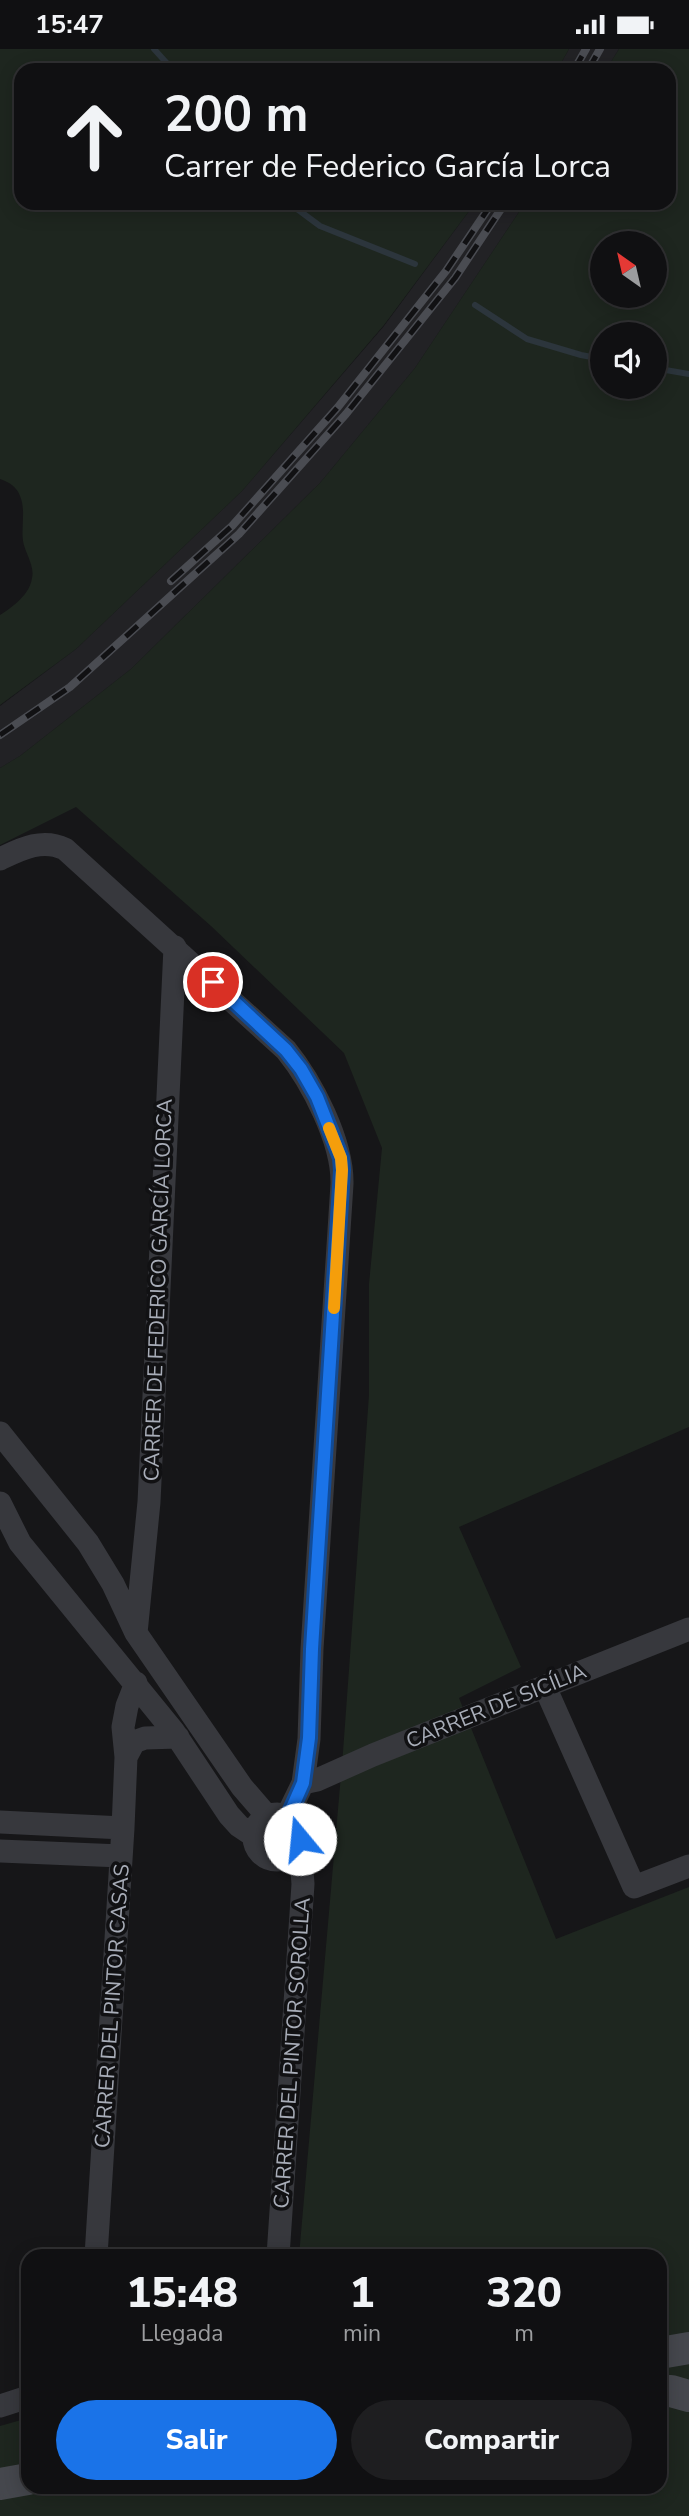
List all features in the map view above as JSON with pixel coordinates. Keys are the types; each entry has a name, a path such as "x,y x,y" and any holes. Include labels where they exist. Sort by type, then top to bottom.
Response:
{"street":[{"path":"0,859 46,843 65,849 286,1050 317,1097 341,1158 309,1738 303,1783 277,1816 258,1825 254,1836 258,1849 266,1857 279,1860 293,1853 299,1843 297,1825 277,1816 242,1787 136,1633 113,1584 89,1543 0,1433"},
{"name":"CARRER DE FEDERICO GARCÍA LORCA","path":"136,1633 149,1502 175,947"},
{"path":"0,1503 20,1543"},
{"path":"0,1521 136,1683 178,1737 229,1815 254,1836"},
{"name":"CARRER DE SICÍLIA","path":"303,1783 317,1780 373,1755 689,1629"},
{"name":"CARRER DEL PINTOR CASAS","path":"96,2249 123,1828 126,1757 123,1727 127,1706 136,1683"},
{"path":"545,1687 634,1887 689,1866"},
{"path":"126,1757 134,1742 145,1738 178,1737"},
{"path":"0,1822 123,1828"},
{"path":"0,1851 121,1856"},
{"name":"CARRER DEL PINTOR SOROLLA","path":"278,2249 303,1884 302,1871 293,1853"},
{"path":"667,2352 689,2348"},
{"path":"667,2391 689,2396"},
{"path":"0,2406 21,2399"},
{"path":"0,2484 21,2480"}],"shaded area":[{"path":"0,49 569,49 561,63 14,63 14,210 470,210 384,325 242,491 76,649 0,705 0,615 24,595 31,584 33,573 23,541 23,507 20,496 12,485 0,479"},
{"path":"569,49 619,49 610,63 561,63"},
{"path":"619,49 689,49 689,1427 459,1527 521,1667 459,1698 556,1939 689,1887 689,2516 0,2516 0,2426 21,2420 21,2494 667,2494 667,2249 300,2249 343,1752 369,1395 369,1284 382,1148 344,1053 211,926 76,807 0,845 0,768 20,756 131,669 320,483 415,368 520,210 676,210 676,63 610,63"},
{"path":"470,210 520,210 415,368 320,483 131,669 20,756 0,768 0,706 76,649 242,491 384,326"}],"waterway":[{"path":"154,49 167,63"},
{"path":"298,210 320,226 415,264"},
{"path":"475,305 527,339 590,357"},
{"path":"667,370 689,374"}],"railway":[{"path":"578,63 586,49"},
{"path":"592,63 600,49"},
{"path":"171,581 232,526 338,407 446,271 487,210"},
{"path":"0,735 70,687 239,534 346,414 455,278 500,210"}],"slow traffic":[{"path":"329,1128 341,1158 342,1170 334,1308"}],"route":[{"path":"213,982 286,1050 301,1069 317,1097 341,1158 309,1738 303,1783 288,1817 297,1825 300,1839"}]}
